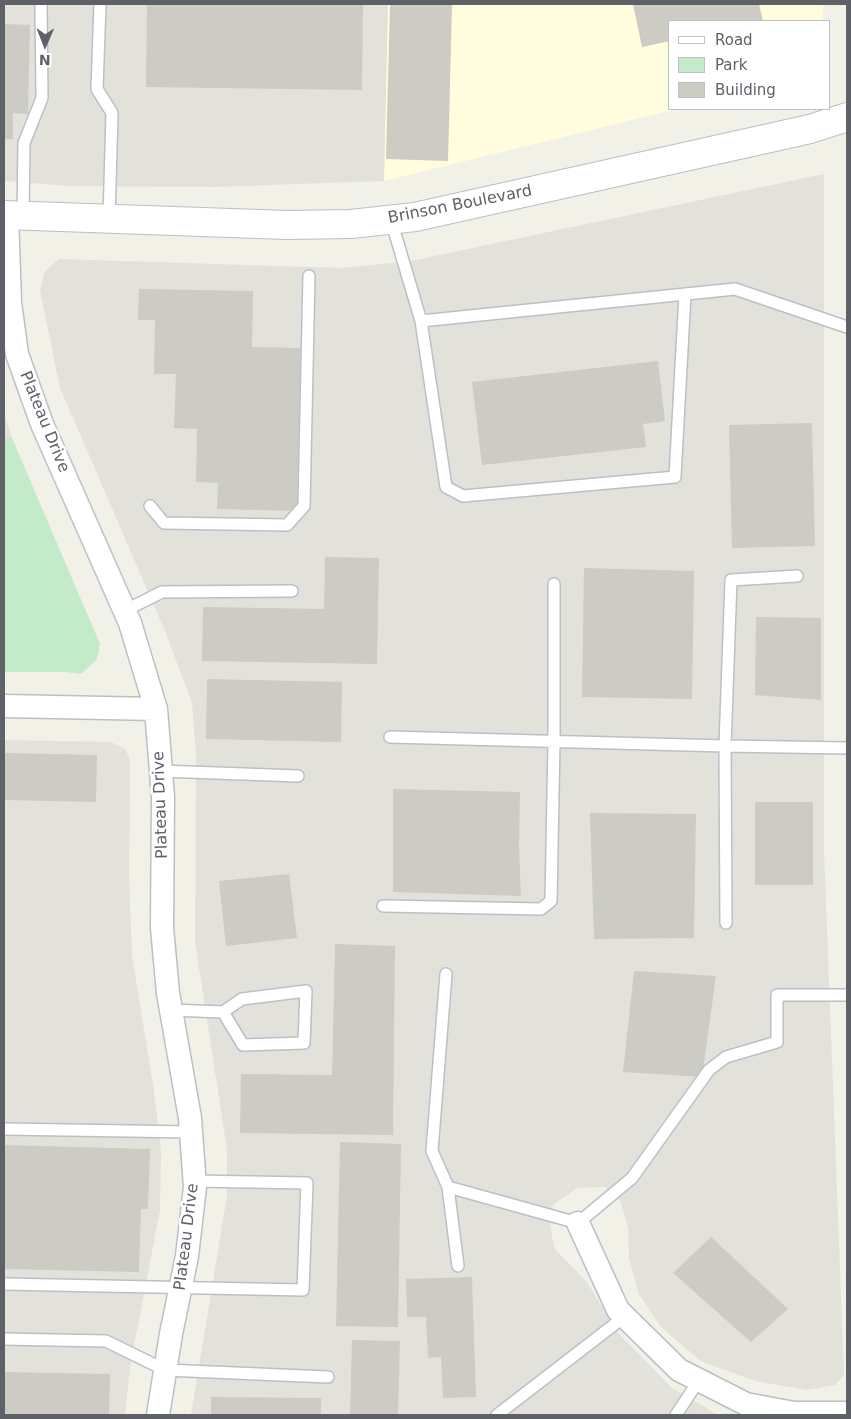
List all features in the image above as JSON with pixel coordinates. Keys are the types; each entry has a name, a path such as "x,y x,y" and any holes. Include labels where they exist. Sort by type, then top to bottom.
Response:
{"street":[{"name":"Brinson Boulevard","path":"11,216 287,225 351,224 391,220 414,217 810,129 847,117"},
{"name":"Plateau Drive","path":"11,216 10,303 17,354 42,424 130,623 156,709 163,797 162,928 171,1010 190,1118 195,1181 188,1256 158,1415"},
{"path":"4,706 156,709"},
{"path":"578,1223 618,1310 679,1370 746,1404 793,1414 847,1413"}],"lane":[{"path":"11,216 24,143 42,98 41,4"},
{"path":"100,4 97,89 112,114 109,219"},
{"path":"391,220 421,321 446,487 463,496 675,477 685,294"},
{"path":"150,506 164,523 287,525 304,506 309,276"},
{"path":"421,321 735,289 847,327"},
{"path":"726,923 725,746 731,580 797,576"},
{"path":"383,906 541,908 551,901 554,584"},
{"path":"124,611 162,592 292,591"},
{"path":"390,737 847,748"},
{"path":"161,771 298,776"},
{"path":"446,974 432,1151 448,1187 458,1266"},
{"path":"171,1010 223,1012 242,999 306,991 304,1043 243,1045 223,1012"},
{"path":"448,1187 578,1223 632,1178 708,1070 726,1057 777,1042 777,996 847,995"},
{"path":"4,1129 191,1132"},
{"path":"4,1284 303,1290 307,1183 195,1181"},
{"path":"497,1415 624,1317"},
{"path":"4,1338 106,1341 165,1370 328,1377"},
{"path":"676,1415 700,1380"}],"shaded area":[{"path":"4,4 388,4 384,181 213,187 71,186 4,181"},
{"path":"388,4 823,4 823,20 668,20 668,110 673,110 384,181"},
{"path":"824,174 824,850 844,1375 835,1385 807,1390 755,1381 701,1361 661,1327 639,1294 629,1258 628,1228 621,1202 606,1187 577,1188 553,1205 550,1223 554,1248 586,1281 619,1334 672,1388 718,1415 191,1415 227,1196 227,1150 195,942 196,754 192,703 165,631 60,388 40,290 45,271 59,259 342,268 411,261"},
{"path":"4,413 12,438 4,438"},
{"path":"4,740 111,742 125,749 130,759 129,876 132,955 154,1091 161,1150 160,1210 130,1367 125,1415 4,1415"}],"green space":[{"path":"4,438 12,438 100,644 97,659 81,674 65,672 4,672"}],"building":[{"path":"147,4 363,5 362,90 146,87"},
{"path":"390,4 452,4 448,161 386,159"},
{"path":"633,4 759,4 763,20 668,20 668,41 642,47"},
{"path":"4,24 30,25 28,114 13,113 13,139 4,139"},
{"path":"139,289 253,291 252,347 301,348 297,511 217,509 218,483 196,482 197,429 174,428 176,374 154,374 155,320 138,320"},
{"path":"658,361 665,421 643,424 646,447 482,465 472,382"},
{"path":"812,423 815,546 732,548 729,425"},
{"path":"325,557 379,558 377,664 202,661 203,607 324,609"},
{"path":"584,568 694,571 692,699 582,697"},
{"path":"756,617 821,618 821,700 755,695"},
{"path":"207,679 342,682 341,742 206,739"},
{"path":"4,753 97,755 96,802 4,800"},
{"path":"393,789 520,792 519,848 521,896 393,892"},
{"path":"755,802 813,802 813,885 755,885"},
{"path":"590,813 696,814 694,938 594,939"},
{"path":"289,874 297,938 226,946 219,881"},
{"path":"335,944 395,946 393,1135 240,1133 241,1074 332,1075"},
{"path":"634,971 716,976 702,1077 623,1072"},
{"path":"340,1142 401,1144 398,1327 336,1326"},
{"path":"4,1145 150,1149 148,1209 141,1209 139,1272 4,1269"},
{"path":"711,1237 788,1309 751,1342 673,1273"},
{"path":"472,1277 476,1397 443,1398 441,1357 428,1358 426,1317 407,1317 406,1279"},
{"path":"352,1340 400,1341 398,1415 350,1415"},
{"path":"4,1372 110,1374 109,1415 4,1415"},
{"path":"211,1397 321,1398 321,1415 211,1415"}]}
